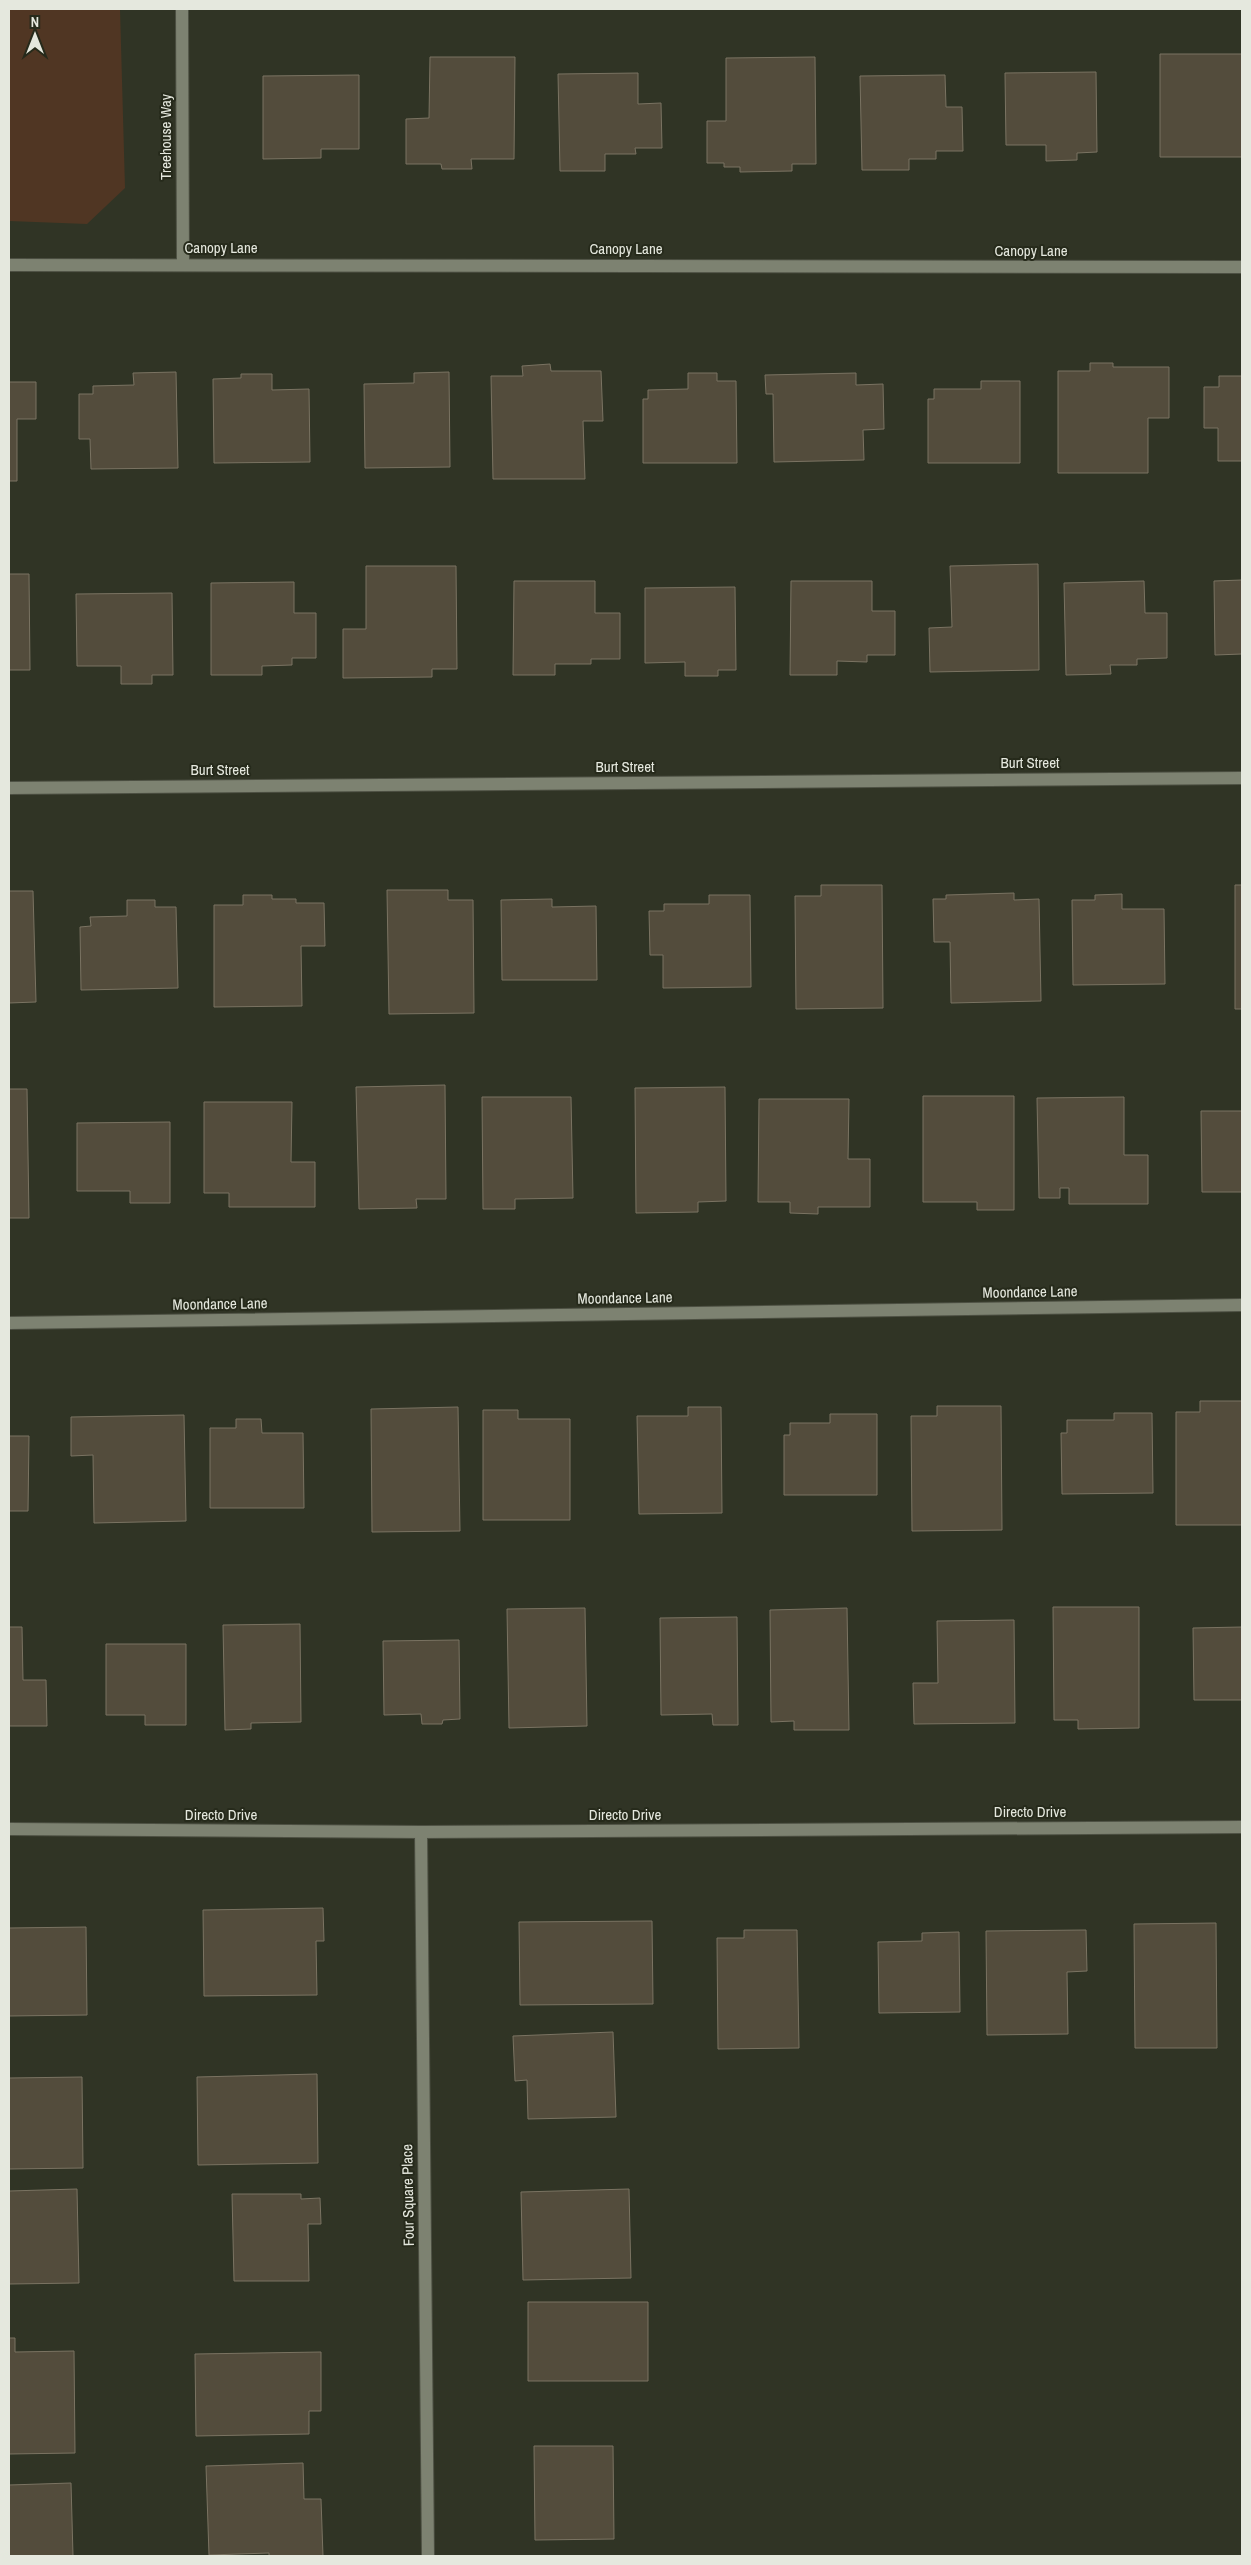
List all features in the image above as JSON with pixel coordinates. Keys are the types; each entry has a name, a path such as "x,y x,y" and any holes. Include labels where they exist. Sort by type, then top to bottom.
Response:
{"street":[{"name":"Treehouse Way","path":"182,9 183,264"},
{"name":"Canopy Lane","path":"9,265 1242,268"},
{"name":"Burt Street","path":"9,788 1242,778"},
{"name":"Moondance Lane","path":"9,1323 1242,1305"},
{"name":"Directo Drive","path":"9,1829 421,1832 1242,1826"},
{"name":"Four Square Place","path":"421,1832 428,2556"}],"shaded area":[{"path":"9,9 120,9 125,188 87,224 9,221"}],"building":[{"path":"1160,54 1242,54 1242,157 1160,157"},
{"path":"430,57 515,57 514,159 471,159 472,169 442,169 441,164 406,164 406,119 429,118"},
{"path":"815,57 816,164 792,164 792,171 740,172 740,167 724,167 724,163 707,163 707,121 726,121 726,58"},
{"path":"1096,72 1097,152 1077,153 1077,160 1046,161 1046,145 1006,145 1005,73"},
{"path":"638,73 638,104 661,103 662,148 635,148 636,154 605,154 605,171 560,171 558,74"},
{"path":"359,75 359,149 321,149 321,158 263,159 263,76"},
{"path":"945,75 946,107 962,107 963,151 936,151 936,159 909,159 909,170 862,170 860,76"},
{"path":"1090,363 1113,363 1113,367 1169,367 1169,418 1148,418 1148,473 1058,473 1058,371 1090,371"},
{"path":"550,364 551,371 601,371 603,421 583,421 585,479 493,479 491,376 523,376 522,366"},
{"path":"176,372 178,468 91,469 90,439 79,439 79,394 93,394 93,386 134,385 133,373"},
{"path":"449,372 450,467 365,468 364,384 414,383 414,373"},
{"path":"688,373 717,373 717,381 736,381 737,463 643,463 643,399 648,399 648,390 688,389"},
{"path":"856,373 856,385 883,384 884,429 863,430 864,460 774,462 773,394 766,394 765,375"},
{"path":"241,374 272,374 272,390 309,389 310,462 214,463 213,379 241,378"},
{"path":"1219,376 1242,376 1242,461 1218,461 1218,428 1204,428 1204,387 1219,387"},
{"path":"981,381 1020,381 1020,463 928,463 928,399 934,399 934,389 981,389"},
{"path":"9,382 36,382 36,419 17,419 17,481 9,481"},
{"path":"1038,564 1039,670 930,672 929,628 952,627 950,566"},
{"path":"366,566 456,566 457,669 432,669 432,677 343,678 343,629 366,629"},
{"path":"9,574 29,574 30,670 9,670"},
{"path":"1242,580 1242,654 1215,655 1214,581"},
{"path":"514,581 595,581 595,613 620,613 620,659 591,659 591,664 555,664 555,675 513,675"},
{"path":"791,581 872,581 872,611 895,611 895,655 867,655 867,662 837,661 837,675 790,675"},
{"path":"1144,581 1145,613 1167,613 1167,658 1137,659 1137,665 1110,665 1111,674 1066,675 1064,583"},
{"path":"294,582 294,613 316,613 316,658 292,658 292,665 262,666 262,675 211,675 211,583"},
{"path":"735,587 736,670 718,670 718,676 685,676 685,662 645,663 645,588"},
{"path":"172,593 173,675 152,675 152,684 121,684 121,666 77,666 76,594"},
{"path":"821,885 882,885 883,1008 796,1009 795,896 821,896"},
{"path":"1235,885 1242,885 1242,1009 1235,1009"},
{"path":"387,890 448,890 448,900 473,900 474,1013 389,1014"},
{"path":"9,891 33,891 36,1002 9,1003"},
{"path":"1014,893 1014,900 1039,899 1041,1001 951,1003 950,942 934,942 933,899 946,899 946,895"},
{"path":"1122,894 1122,909 1164,909 1165,984 1073,985 1072,900 1095,900 1095,895"},
{"path":"243,895 272,895 272,899 296,899 296,903 324,903 325,946 301,946 302,1006 214,1007 214,905 243,905"},
{"path":"709,895 750,895 751,987 663,988 663,955 650,955 649,911 664,911 664,904 709,904"},
{"path":"552,899 552,907 596,906 597,980 502,980 501,900"},
{"path":"127,900 155,900 155,907 176,907 178,988 81,990 80,927 91,926 90,917 127,916"},
{"path":"445,1085 446,1199 416,1199 417,1208 359,1209 356,1087"},
{"path":"725,1087 726,1201 698,1202 698,1212 636,1213 635,1088"},
{"path":"9,1089 27,1089 29,1218 9,1218"},
{"path":"923,1096 1014,1096 1014,1210 977,1210 977,1202 923,1202"},
{"path":"482,1097 571,1097 573,1198 515,1199 515,1209 483,1209"},
{"path":"1124,1097 1124,1155 1148,1155 1148,1204 1069,1204 1069,1188 1060,1188 1060,1198 1039,1198 1037,1098"},
{"path":"759,1099 849,1099 848,1159 870,1159 870,1207 818,1207 818,1214 790,1213 790,1202 758,1202"},
{"path":"204,1102 292,1102 291,1162 315,1162 315,1207 229,1207 229,1193 204,1193"},
{"path":"1201,1111 1242,1111 1242,1192 1202,1192"},
{"path":"170,1122 170,1203 130,1203 130,1191 77,1191 77,1123"},
{"path":"1200,1401 1242,1401 1242,1525 1176,1525 1176,1412 1200,1412"},
{"path":"937,1406 1001,1406 1002,1530 912,1531 911,1416 937,1416"},
{"path":"458,1407 460,1531 372,1532 371,1409"},
{"path":"688,1407 721,1407 722,1513 639,1514 637,1416 688,1416"},
{"path":"483,1410 518,1410 518,1419 570,1419 570,1520 483,1520"},
{"path":"1114,1413 1152,1413 1153,1493 1062,1494 1061,1433 1067,1433 1067,1420 1114,1420"},
{"path":"830,1414 877,1414 877,1495 784,1495 784,1435 790,1435 790,1423 830,1423"},
{"path":"184,1415 186,1521 94,1523 93,1455 71,1456 71,1417"},
{"path":"236,1419 261,1419 262,1433 303,1433 304,1508 210,1508 210,1428 236,1428"},
{"path":"9,1436 29,1436 28,1511 9,1511"},
{"path":"1053,1607 1139,1607 1139,1728 1078,1729 1078,1720 1054,1720"},
{"path":"585,1608 587,1726 509,1728 507,1609"},
{"path":"847,1608 849,1730 794,1730 794,1721 771,1722 770,1610"},
{"path":"737,1617 738,1725 713,1725 712,1714 661,1715 660,1618"},
{"path":"1014,1620 1015,1723 914,1724 913,1683 938,1683 937,1621"},
{"path":"300,1624 301,1722 251,1723 251,1729 225,1730 223,1625"},
{"path":"9,1627 22,1627 23,1680 46,1680 47,1726 9,1726"},
{"path":"1242,1627 1242,1700 1194,1700 1193,1628"},
{"path":"459,1640 460,1719 443,1720 442,1724 422,1724 421,1714 384,1715 383,1641"},
{"path":"106,1644 186,1644 186,1725 145,1725 145,1715 106,1715"},
{"path":"323,1908 324,1941 316,1941 317,1995 204,1996 203,1910"},
{"path":"652,1921 653,2004 520,2005 519,1922"},
{"path":"1216,1923 1217,2048 1135,2048 1134,1924"},
{"path":"86,1927 87,2015 9,2016 9,1928"},
{"path":"744,1930 797,1930 799,2048 718,2049 717,1938 744,1938"},
{"path":"1086,1930 1087,1971 1067,1972 1068,2034 987,2035 986,1931"},
{"path":"959,1932 960,2012 879,2013 878,1942 922,1941 922,1933"},
{"path":"613,2032 616,2117 528,2119 527,2080 515,2081 513,2036"},
{"path":"317,2074 318,2163 198,2165 197,2077"},
{"path":"82,2077 83,2168 9,2169 9,2078"},
{"path":"77,2189 79,2283 9,2284 9,2191"},
{"path":"629,2189 631,2278 523,2280 521,2192"},
{"path":"232,2194 301,2194 301,2199 320,2198 321,2224 308,2224 309,2281 234,2281"},
{"path":"528,2302 648,2302 648,2381 528,2381"},
{"path":"9,2338 15,2338 15,2352 74,2351 75,2453 9,2454"},
{"path":"321,2352 321,2411 309,2411 309,2434 196,2436 195,2354"},
{"path":"534,2446 613,2446 614,2539 535,2540"},
{"path":"303,2463 304,2499 321,2499 323,2556 269,2556 269,2553 209,2555 206,2466"},
{"path":"71,2483 73,2556 9,2556 9,2485"}]}
